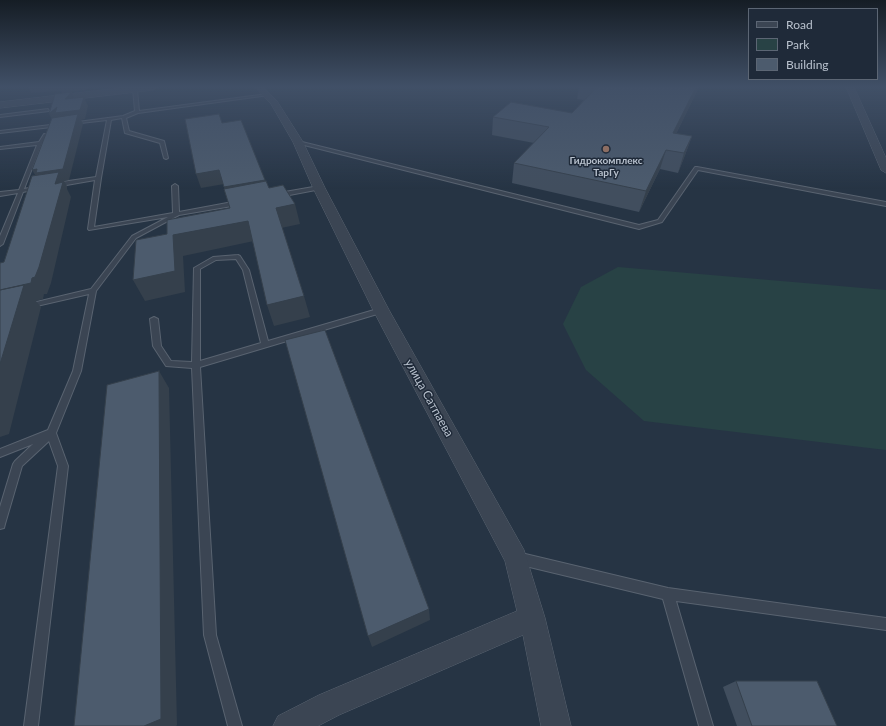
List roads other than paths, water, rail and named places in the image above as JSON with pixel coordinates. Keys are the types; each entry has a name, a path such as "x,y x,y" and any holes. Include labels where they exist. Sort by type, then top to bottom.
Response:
{"street":[{"name":"улица Сатпаева","path":"285,121 298,142 319,188 381,310 516,558 532,618 556,726"},
{"path":"865,121 886,170"},
{"path":"288,726 330,705 532,618"}],"lane":[{"path":"70,124 94,121"},
{"path":"109,121 98,178 91,229 244,202"},
{"path":"125,121 127,132 162,142 166,158"},
{"path":"0,132 62,124"},
{"path":"0,244 40,143 46,135"},
{"path":"298,142 639,226 660,221 697,168 886,204"},
{"path":"0,149 40,143"},
{"path":"52,186 98,178"},
{"path":"175,186 176,215"},
{"path":"0,194 44,187"},
{"path":"274,196 319,188"},
{"path":"0,524 18,464 51,433 77,371 93,291 134,237 176,215"},
{"path":"234,726 210,635 196,365 197,268 215,258 238,257 246,270 265,344"},
{"path":"23,307 93,291"},
{"path":"154,319 157,346 169,364 196,365 381,310"},
{"path":"0,453 51,433"},
{"path":"31,726 63,466 51,433"},
{"path":"516,558 668,594 886,624"},
{"path":"668,594 706,726"}],"place":[{"name":"Гидрокомплекс ТарГу","path":"606,149"}]}
